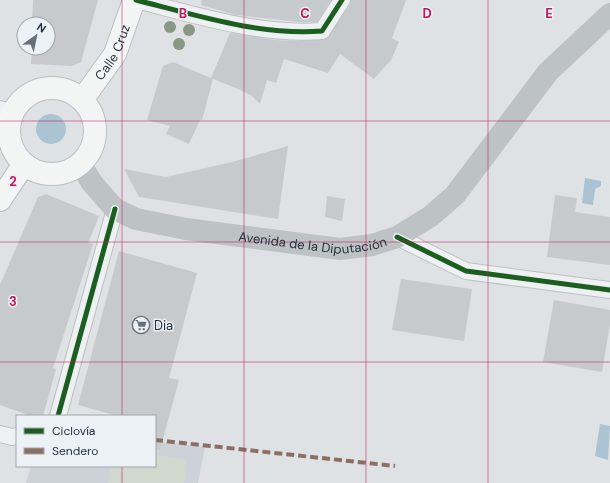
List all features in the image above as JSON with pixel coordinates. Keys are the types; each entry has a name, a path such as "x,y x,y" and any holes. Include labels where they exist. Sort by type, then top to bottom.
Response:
{"main road":[{"name":"Calle Cruz","path":"82,100 114,54 135,0"},
{"path":"397,237 430,216 455,195 548,72 610,14"},
{"path":"46,87 61,88 75,94 82,100 94,117 96,132 93,146 86,158 63,173 50,174 36,171 24,164 15,154 10,141 6,111 32,92 46,87"},
{"name":"Avenida de la Diputación","path":"80,163 92,183 115,209 136,220 186,229 340,249 372,245 397,237"},
{"path":"0,200 24,164"}],"street":[{"path":"135,0 229,23 296,33 322,31 342,0"},
{"path":"58,415 115,209"},
{"name":"Avenida de la Diputación","path":"397,237 466,270 610,290"},
{"path":"0,434 12,437 16,436"}],"shaded area":[{"path":"156,441 205,447 198,483 26,483 31,467 156,467"},
{"path":"156,455 187,460 184,483 108,483 110,467 156,467"}],"water":[{"path":"51,114 62,118 66,129 62,140 51,144 40,140 36,129 40,118"},
{"path":"585,178 601,181 601,186 595,189 593,205 582,203"},
{"path":"600,424 610,426 608,460 595,456"}],"building":[{"path":"33,0 98,0 81,62 72,66 31,64 32,56 56,56 56,16 32,16"},
{"path":"202,0 331,0 317,22 299,22 236,15 201,5"},
{"path":"351,0 406,0 392,38 399,42 391,60 374,79 340,54 328,73 284,59 276,83 267,80 260,104 252,96 211,78 230,33 275,40 299,41 326,39 350,5"},
{"path":"173,62 213,79 202,120 200,120 189,144 166,134 170,126 147,120 163,66"},
{"path":"288,146 278,219 139,197 124,169 166,177 232,162"},
{"path":"46,194 99,216 88,243 93,244 53,368 56,369 43,415 28,415 0,405 0,285 38,197"},
{"path":"555,195 577,198 575,212 610,217 610,265 547,257"},
{"path":"327,196 345,199 342,221 325,217"},
{"name":"Dia","path":"119,251 197,273 169,378 179,380 160,450 156,449 156,415 114,415 78,405"},
{"path":"401,279 472,289 464,341 392,330"},
{"path":"554,300 610,310 610,324 602,372 543,362"}],"marked path":[{"path":"156,440 395,466"}],"cycle path":[{"path":"136,0 228,23 299,32 322,31 342,0"},
{"path":"58,415 115,209"},
{"path":"397,237 466,271 610,290"}],"place":[{"name":"Dia","path":"141,325"}]}
